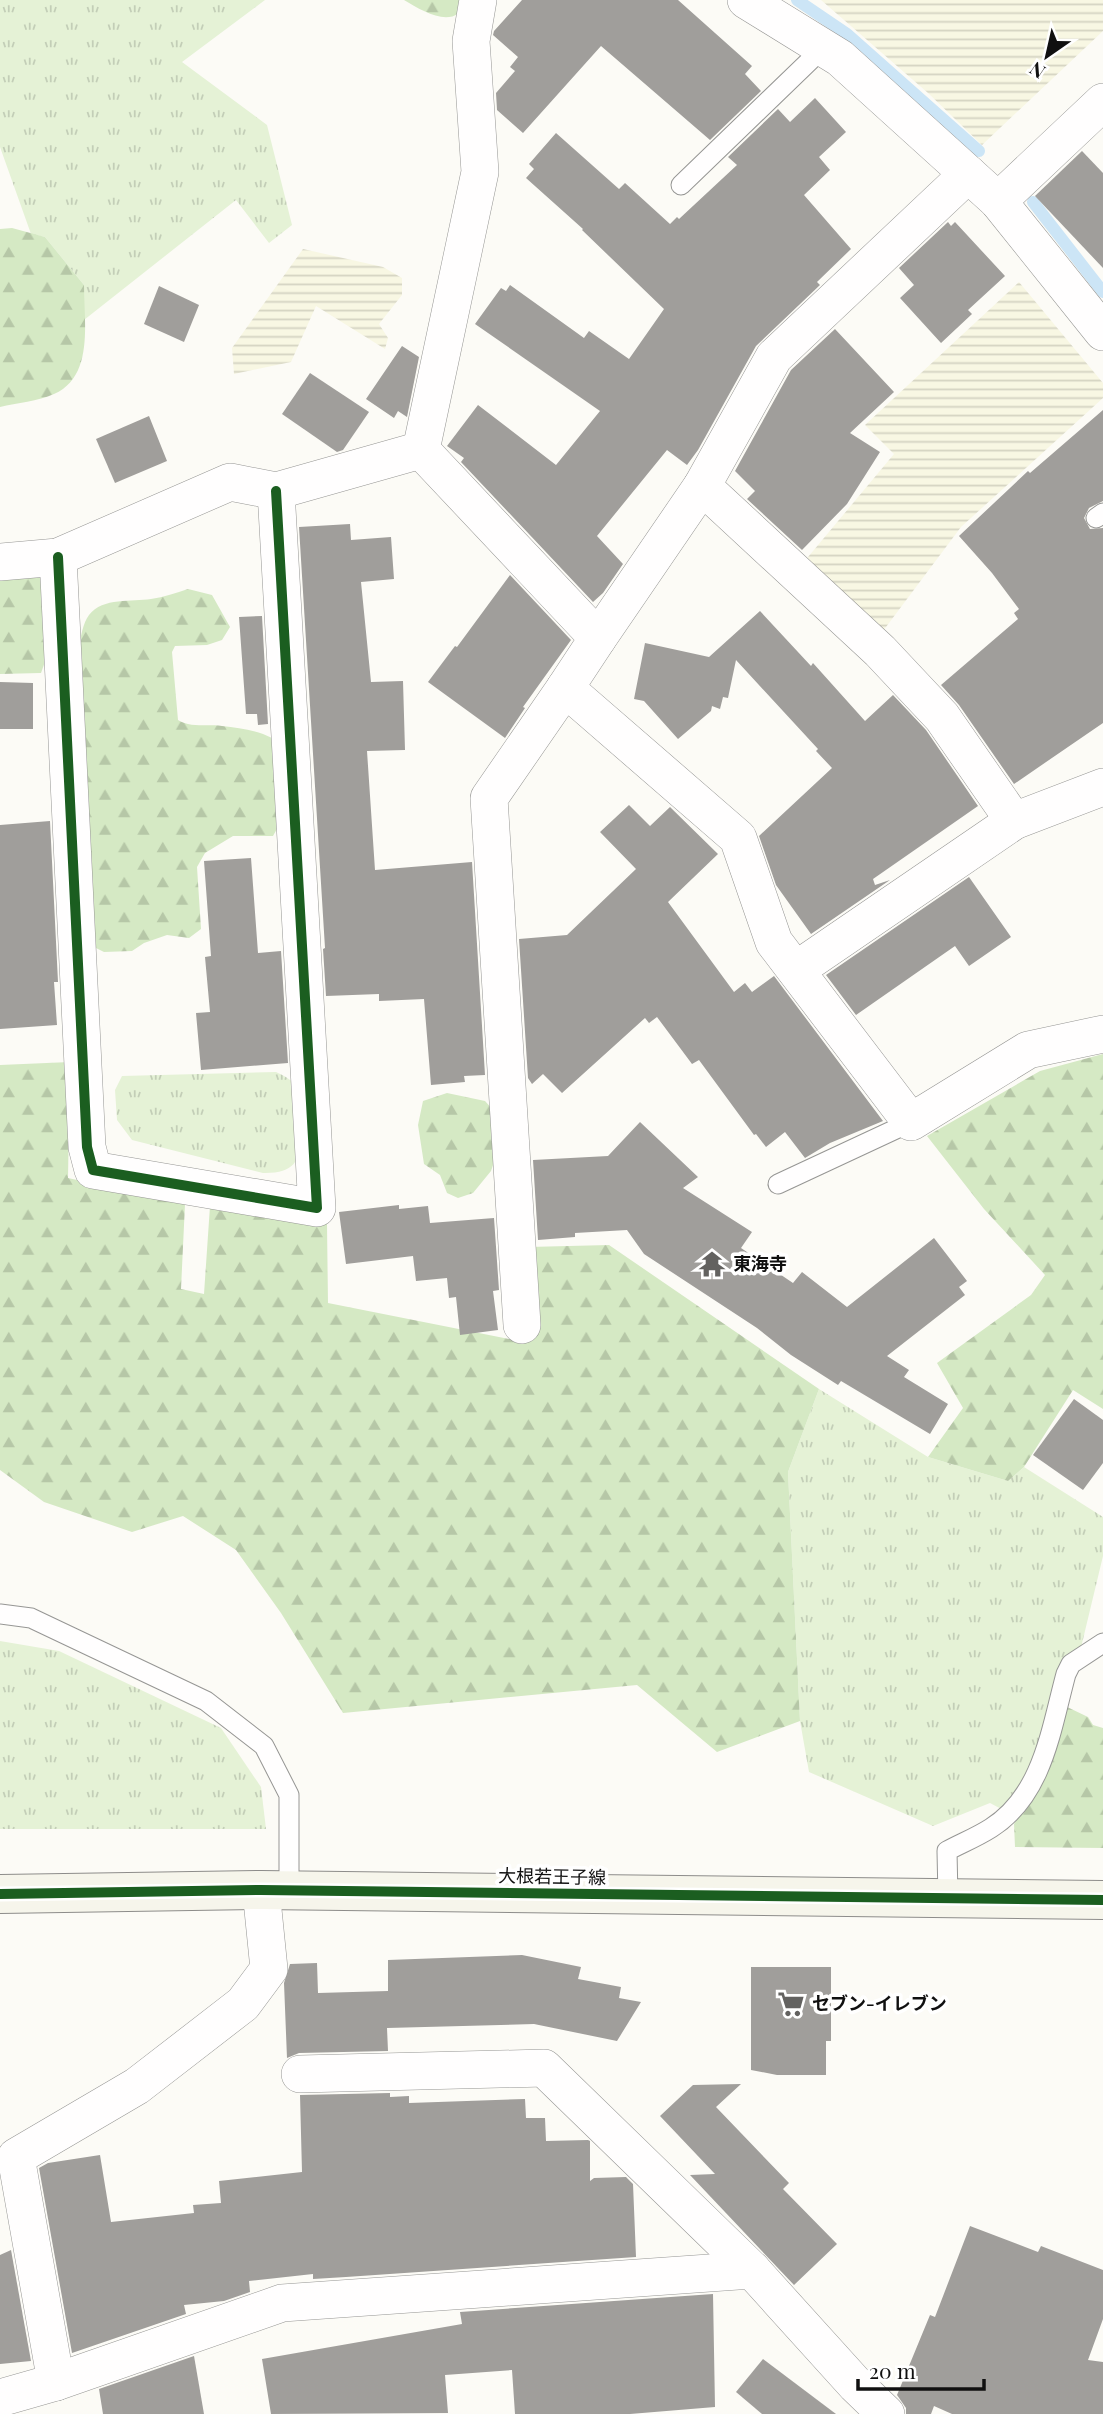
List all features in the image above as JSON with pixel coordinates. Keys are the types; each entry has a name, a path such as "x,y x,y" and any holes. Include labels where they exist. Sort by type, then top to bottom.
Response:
{"street":[{"path":"421,450 480,172 471,41 478,0"},
{"path":"746,0 840,58 998,201 1103,332"},
{"path":"998,201 1103,102"},
{"path":"522,1325 489,798 702,486 774,357 968,174"},
{"path":"0,562 58,557 230,482 276,491 421,450"},
{"path":"421,450 598,638"},
{"path":"702,486 880,651 942,717 1014,821"},
{"path":"58,557 88,1147 93,1170 317,1208 276,491"},
{"path":"565,688 738,838 775,942 911,1122 1028,1050 1103,1034"},
{"path":"796,970 1014,821 1103,787"},
{"path":"56,2382 16,2157 137,2086 243,2004 268,1969 275,1891"},
{"name":"大根若王子線","path":"0,1894 275,1891 1103,1900"},
{"path":"300,2074 544,2068 752,2270 856,2385 886,2414"},
{"path":"0,2398 56,2382 282,2303 752,2270"}],"lane":[{"path":"681,185 823,48"},
{"path":"778,1184 911,1122"},
{"path":"0,1614 31,1618 206,1701 264,1746 289,1794 275,1891"},
{"path":"948,1898 947,1851 991,1828 1009,1813 1031,1787 1039,1770 1066,1674 1071,1664 1103,1643"}],"green space":[{"path":"0,0 265,0 182,62 267,125 292,225 269,243 236,200 84,320 84,285 45,237 31,234 0,147"},
{"path":"404,0 466,0 462,10 448,17 430,14"},
{"path":"821,0 1103,0 1103,31 982,145 928,93"},
{"path":"12,228 45,237 84,285 84,347 76,375 67,386 48,396 0,407 0,229"},
{"path":"303,249 383,267 402,278 402,295 379,324 388,338 385,349 316,306 291,362 234,374 232,348"},
{"path":"1019,282 1103,383 1103,398 961,527 880,635 803,563 894,454 865,425"},
{"path":"36,572 48,580 47,656 41,673 0,674 0,575"},
{"path":"188,589 212,595 230,627 222,640 207,645 175,646 172,652 178,720 194,725 217,725 247,730 272,738 278,827 273,836 233,836 205,853 197,867 201,929 189,938 167,935 144,943 132,951 104,952 94,947 79,646 81,634 89,615 102,605 156,598"},
{"path":"1103,1054 1103,1409 1073,1390 1024,1467 1008,1481 928,1457 963,1408 937,1363 1031,1295 1045,1275 984,1209 927,1136 1040,1071"},
{"path":"70,1062 68,1178 185,1204 181,1289 204,1294 210,1206 327,1224 328,1303 509,1339 534,1338 528,1247 609,1245 819,1389 788,1472 800,1721 717,1752 637,1685 343,1713 281,1613 236,1550 183,1516 132,1532 44,1502 0,1470 0,1065"},
{"path":"276,1072 294,1083 298,1096 299,1149 297,1158 287,1169 263,1173 132,1140 117,1120 115,1090 122,1076"},
{"path":"447,1093 485,1101 496,1113 500,1145 491,1171 473,1193 458,1198 447,1193 440,1175 424,1164 418,1125 423,1101"},
{"path":"819,1389 928,1457 1008,1481 1024,1467 1103,1517 1103,1556 1078,1660 1032,1772 1005,1811 990,1803 933,1826 809,1772 800,1721 788,1472"},
{"path":"0,1641 59,1651 221,1728 261,1787 266,1829 0,1829"},
{"path":"1063,1705 1088,1717 1093,1725 1103,1728 1103,1848 1015,1847 1014,1824 1041,1784"}],"building":[{"path":"522,0 678,0 752,66 745,74 761,91 710,140 601,46 523,133 497,110 496,93 515,71 510,67 518,57 493,35"},
{"path":"815,98 846,132 819,157 830,170 804,195 851,249 817,282 820,285 756,346 687,465 667,450 597,536 623,564 603,593 593,602 461,462 464,458 447,446 478,405 556,465 600,411 475,324 501,288 506,291 510,285 584,338 589,331 629,359 664,309 583,229 526,178 534,169 529,164 556,133 619,189 625,183 670,224 677,217 679,219 737,165 728,157 778,109 790,122"},
{"path":"1082,151 1103,173 1103,268 1035,196"},
{"path":"948,222 951,226 955,222 1005,276 968,310 972,314 941,343 900,298 914,285 899,268"},
{"path":"159,286 199,305 184,342 144,324"},
{"path":"835,329 894,392 850,433 880,452 847,504 802,550 747,499 755,491 735,471 791,370"},
{"path":"402,346 419,357 407,417 398,411 394,418 366,399"},
{"path":"310,373 369,412 343,450 337,452 282,414"},
{"path":"1103,410 1103,501 1089,508 1084,518 1090,529 1103,528 1103,723 1014,784 959,705 941,685 1018,619 1014,613 1019,609 959,536 1028,471 1030,473"},
{"path":"149,416 167,461 115,483 96,439"},
{"path":"350,524 351,540 391,537 394,579 361,582 371,682 403,681 405,750 367,751 375,870 472,862 485,1075 464,1076 465,1082 431,1085 424,999 379,1001 379,994 326,996 299,527"},
{"path":"510,575 571,640 523,707 525,708 505,738 428,682"},
{"path":"760,611 811,666 813,663 865,721 893,695 926,730 978,806 873,879 875,885 890,880 811,934 776,885 759,836 832,768 816,751 818,749 736,660 728,698 723,697 720,709 712,706 711,711 678,739 644,701 634,699 645,643 709,657"},
{"path":"262,616 268,724 258,725 257,714 246,714 239,617"},
{"path":"0,682 33,683 33,729 0,729"},
{"path":"629,805 650,826 670,807 718,854 668,902 734,992 745,983 752,992 774,976 883,1121 830,1143 805,1158 785,1132 766,1147 756,1134 754,1135 699,1060 692,1064 657,1017 649,1023 645,1018 562,1093 543,1074 532,1084 528,1078 519,939 567,935 636,869 600,832"},
{"path":"50,821 58,982 54,982 57,1025 0,1029 0,825"},
{"path":"251,858 258,953 281,951 288,1063 201,1070 196,1013 210,1012 205,957 211,956 204,861"},
{"path":"969,877 1011,937 969,966 955,946 856,1015 826,975"},
{"path":"640,1122 698,1177 683,1188 752,1232 741,1248 793,1283 802,1272 847,1307 934,1238 967,1281 959,1287 965,1295 887,1356 909,1370 904,1377 948,1404 930,1434 841,1381 838,1385 791,1355 757,1328 644,1254 627,1230 575,1233 575,1237 538,1240 533,1160 608,1156"},
{"path":"399,1205 399,1209 428,1206 430,1223 494,1218 499,1290 493,1291 498,1330 460,1335 456,1297 449,1298 447,1278 416,1281 413,1256 346,1264 339,1212"},
{"path":"1074,1399 1103,1420 1103,1463 1083,1490 1033,1455"},
{"path":"522,1955 581,1967 578,1979 621,1987 619,1998 641,2002 617,2041 534,2024 387,2028 388,2051 299,2053 287,2058 284,1983 290,1964 317,1963 318,1993 388,1991 388,1960"},
{"name":"セブン-イレブン","path":"751,1967 831,1967 831,2041 826,2041 826,2075 777,2075 751,2070"},
{"path":"741,2084 716,2107 789,2183 783,2189 837,2244 794,2285 690,2175 715,2174 660,2116 693,2085"},
{"path":"390,2093 390,2097 409,2096 409,2103 525,2099 526,2118 545,2118 546,2141 590,2141 590,2181 594,2178 626,2177 633,2184 636,2257 313,2279 313,2274 249,2281 250,2292 224,2301 184,2305 186,2314 72,2353 39,2168 48,2163 100,2155 111,2222 194,2213 193,2205 221,2203 219,2181 302,2172 300,2095"},
{"path":"970,2226 1038,2252 1041,2246 1103,2270 1103,2319 1088,2360 1103,2362 1103,2414 952,2414 934,2406 931,2414 906,2414 906,2408 897,2395 930,2315 935,2317"},
{"path":"11,2250 31,2361 0,2364 0,2255"},
{"path":"713,2294 715,2407 630,2414 515,2414 512,2370 445,2375 448,2413 271,2414 262,2359 462,2324 460,2312"},
{"path":"194,2356 204,2414 103,2414 99,2389"},
{"path":"763,2359 836,2414 762,2414 736,2392"}],"waterway":[{"path":"797,0 847,34 979,151"},
{"path":"1033,202 1103,292"}],"cycle path":[{"path":"58,557 87,1147 93,1170 317,1208 276,491"},
{"path":"0,1894 261,1890 1103,1900"}],"place":[{"name":"東海寺","path":"712,1264"},
{"name":"セブン-イレブン","path":"791,2004"}]}
